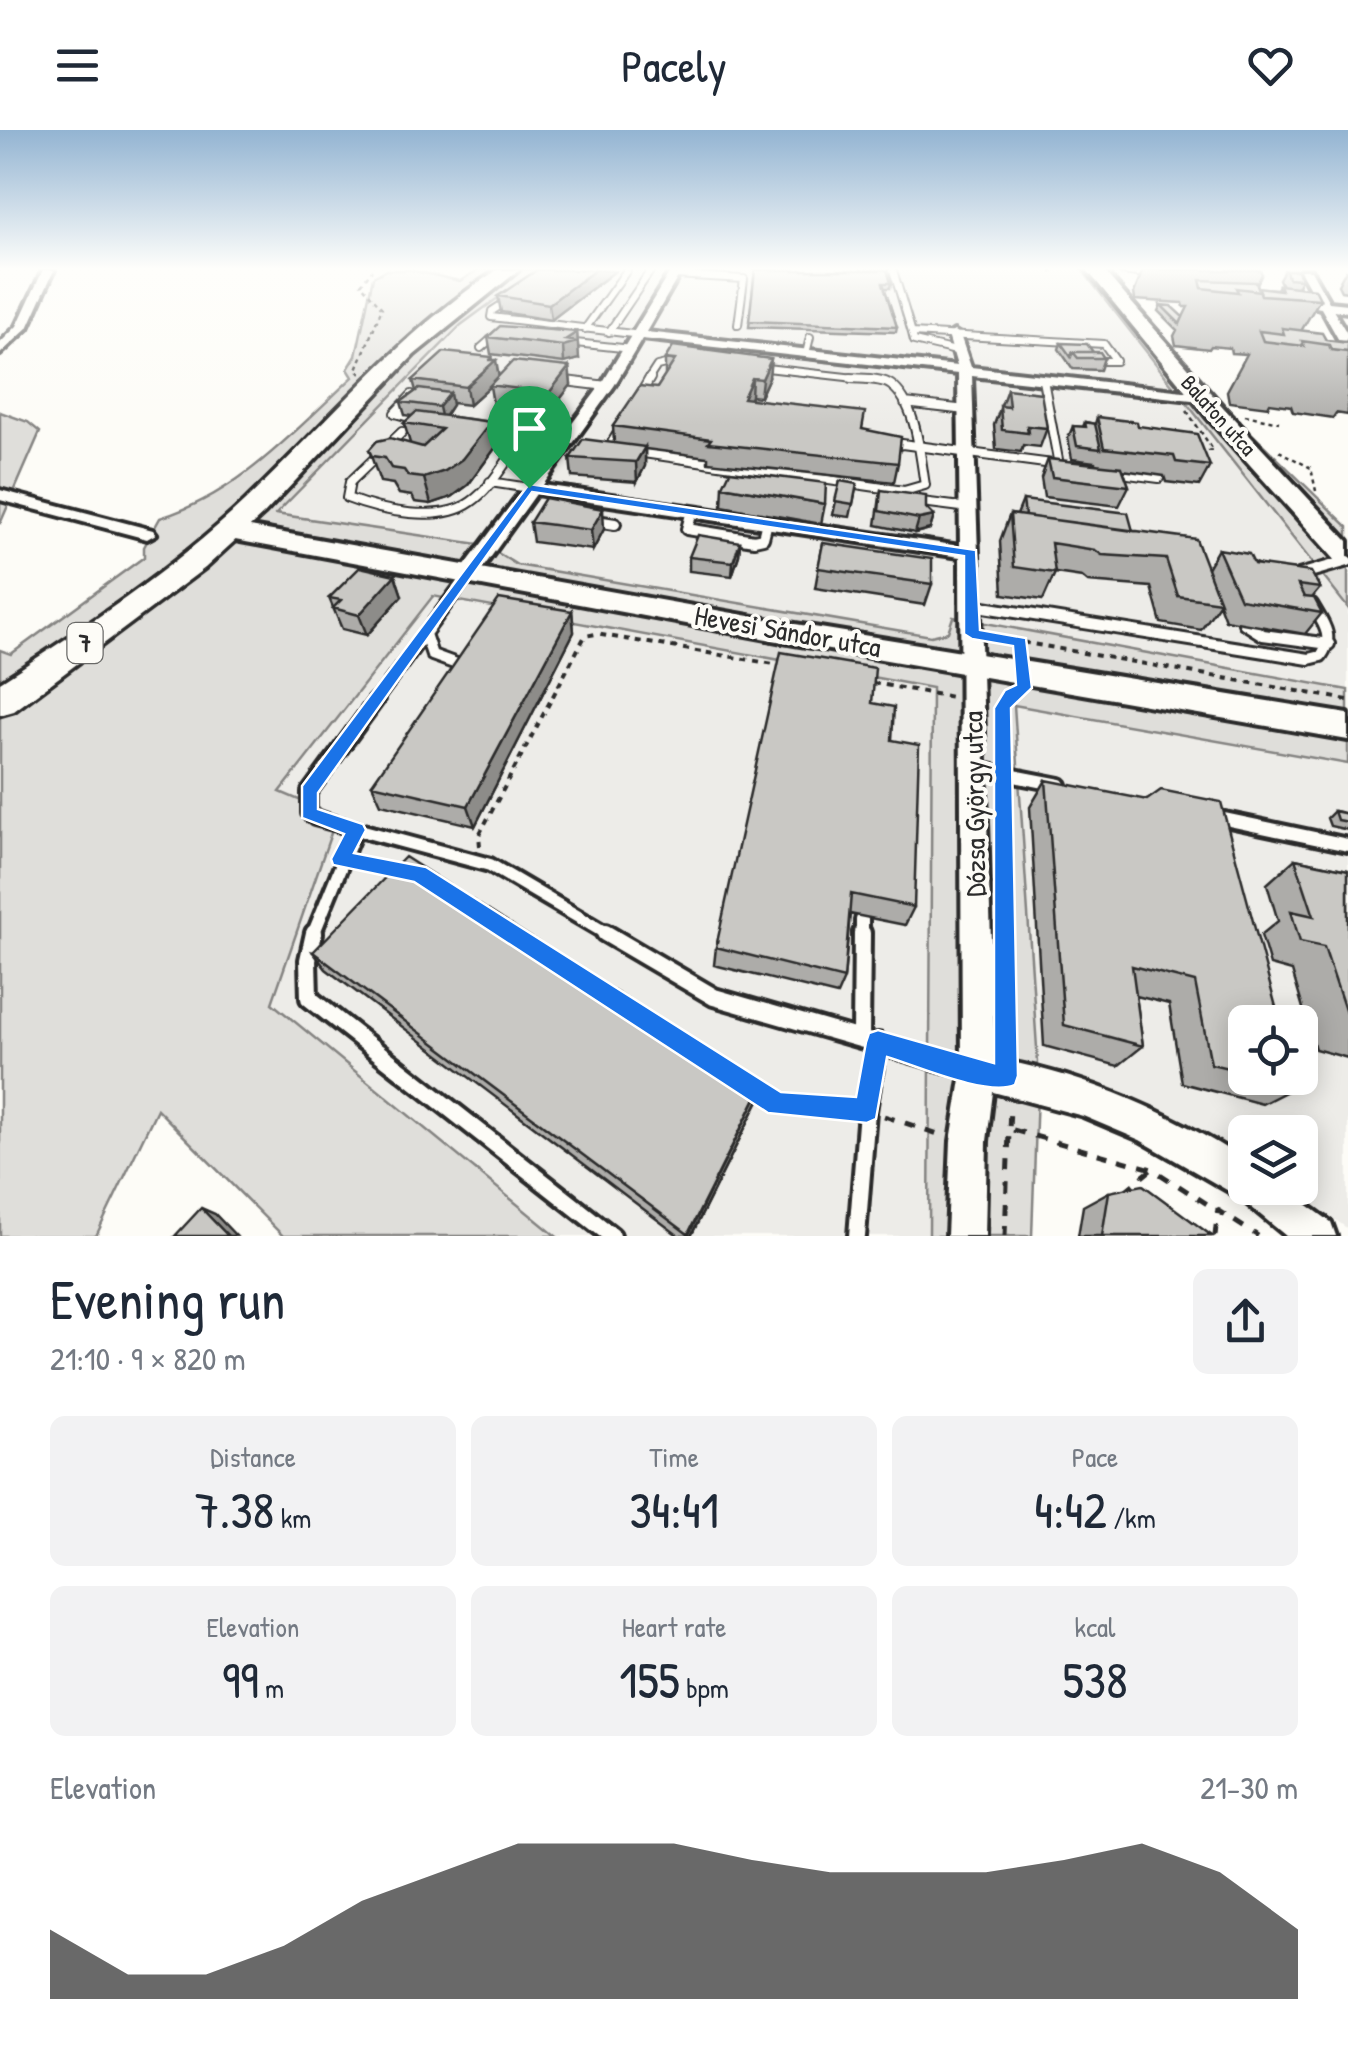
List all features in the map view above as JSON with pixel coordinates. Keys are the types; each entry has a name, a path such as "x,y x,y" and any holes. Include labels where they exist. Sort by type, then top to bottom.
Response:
{"main road":[{"name":"7","path":"0,701 168,582 228,532 442,322"},
{"name":"Balaton utca","path":"1138,322 1348,559"},
{"path":"253,508 262,530 299,544"},
{"name":"Hevesi Sándor utca","path":"228,532 468,575 1022,656 1348,726"},
{"path":"168,582 226,554 299,544"}],"street":[{"path":"0,350 25,322"},
{"path":"468,575 607,386 649,322"},
{"path":"1335,322 1348,346"},
{"name":"Dózsa György utca","path":"954,335 964,372 966,410 973,768 992,1075 969,1141 966,1236"},
{"path":"637,342 806,354 1043,380 1208,404"},
{"path":"529,488 626,502 690,520 767,522 971,553"},
{"path":"0,495 147,534"},
{"path":"992,1075 1134,1118 1228,1170"},
{"path":"1277,1205 1318,1236"}],"lane":[{"path":"522,322 609,332 637,342"},
{"path":"584,329 589,322"},
{"path":"609,332 617,322"},
{"path":"909,322 914,341 960,352"},
{"path":"482,333 516,336"},
{"path":"912,333 1104,344 1116,362 1077,360"},
{"path":"481,348 497,334"},
{"path":"806,354 810,337"},
{"path":"554,341 637,342"},
{"path":"1058,342 1064,350"},
{"path":"687,358 878,379 896,387 905,403 916,446 925,485 908,492 617,452 607,446 656,366 687,358"},
{"path":"545,378 607,386"},
{"path":"1043,380 1059,465"},
{"path":"422,386 395,413 432,422"},
{"path":"905,403 966,410"},
{"path":"463,426 566,440"},
{"path":"402,432 350,482 346,495 351,501 448,514 468,506 517,448"},
{"path":"887,449 902,444 1076,467"},
{"path":"385,449 403,452"},
{"path":"1109,471 1159,478"},
{"path":"490,482 529,488"},
{"path":"881,497 969,508"},
{"path":"578,518 613,527 626,502"},
{"path":"684,540 690,520"},
{"path":"1329,644 1320,618 1293,577 1348,559"},
{"path":"468,575 306,800 308,813 480,863 564,905 697,989 992,1075"},
{"path":"972,605 1292,658 1321,656 1329,644"},
{"path":"1306,616 1320,618"},
{"path":"1244,622 1263,635 1329,644"},
{"path":"426,634 432,655 462,666"},
{"path":"973,768 1073,788"},
{"path":"1199,814 1348,845"},
{"path":"356,830 340,859 306,967 306,989 314,1005 612,1236"},
{"path":"857,1236 869,1039 862,920"}],"path":[{"path":"376,322 357,369 362,374 384,376"},
{"path":"1195,451 1213,450 1187,410 1208,404 1280,422"},
{"path":"480,863 480,835 585,636 596,634 787,666"},
{"path":"972,648 1348,700"},
{"path":"1004,1236 1012,1130 992,1075 1004,774 1002,708 1011,695 1024,688 1022,656"},
{"path":"861,680 972,701"},
{"path":"340,859 399,870"},
{"path":"745,1084 777,1104 867,1110 1009,1153"},
{"path":"1012,1130 1152,1169 1258,1236"},
{"path":"1115,1199 1152,1169"},
{"path":"1215,1236 1218,1208"}],"shaded area":[{"path":"363,322 466,322 276,514 485,545 517,565 931,636 948,632 953,617 1348,690 1348,764 1014,705 1038,1063 1032,1236 929,1236 932,688 433,596 280,792 337,816 272,1003 556,1236 283,1236 157,1109 96,1236 0,1236 0,650 11,654 144,557 144,547 160,518 215,493 264,459 353,377 348,369 356,356"},
{"path":"466,322 1123,322 1348,608 1348,690 953,617 949,632 932,636 517,565 485,545 275,514"},
{"path":"1123,322 1151,322 1211,394 1348,527 1348,608"},
{"path":"0,412 28,422 40,432 0,524"},
{"path":"433,596 933,688 929,1236 556,1236 272,1003 337,817 280,793"},
{"path":"1014,704 1348,764 1348,1229 1315,1205 1318,1115 1228,1115 1228,1146 1189,1123 1038,1063"}],"building":[{"path":"764,322 895,322 897,327"},
{"path":"500,326 577,332 565,340 577,342 563,346 488,337"},
{"path":"1282,328 1322,333 1326,340 1348,343 1348,352 1302,341 1304,346 1263,341 1259,331 1284,334"},
{"path":"1061,343 1087,344 1093,352 1073,352 1071,357"},
{"path":"673,346 771,359 762,379 752,378 743,398 865,412 862,429 901,437 898,463 708,443 711,439 613,426 640,386 657,388 675,360 665,359"},
{"path":"444,352 496,360 466,387 413,380"},
{"path":"1073,352 1100,352 1104,358 1078,358"},
{"path":"513,361 569,367 549,393 490,385"},
{"path":"419,389 450,393 439,407 401,402"},
{"path":"1007,389 1041,393 1047,428 1027,426 1028,433 1002,430 1000,406 1009,407"},
{"path":"416,412 491,422 462,459 445,471 424,478 408,476 404,470 391,468 385,458 372,456 369,450 377,441 390,438 423,447 442,429 404,423"},
{"path":"1097,417 1197,434 1210,466 1176,462 1174,456 1104,448"},
{"path":"1085,422 1095,424 1101,449 1077,446 1073,426 1086,427"},
{"path":"583,439 645,447 636,462 570,458"},
{"path":"1048,459 1122,467 1129,486 1052,477"},
{"path":"730,471 826,483 825,504 723,486"},
{"path":"840,481 857,484 853,504 835,501"},
{"path":"881,490 926,496 926,508 934,516 919,519 879,511"},
{"path":"545,498 603,509 591,530 530,522"},
{"path":"1023,500 1128,513 1133,531 1025,516"},
{"path":"1010,514 1196,539 1220,602 1178,596 1166,559 1102,555 1095,550 1051,543 1055,573 1014,567"},
{"path":"698,535 740,542 733,562 689,557"},
{"path":"823,543 932,559 932,584 818,568"},
{"path":"1218,549 1249,554 1254,564 1311,572 1320,588 1298,585 1304,597 1314,598 1322,613 1240,599"},
{"path":"360,567 395,575 359,615 333,608 341,600 329,598"},
{"path":"499,599 572,611 468,806 372,784"},
{"path":"781,652 875,668 872,703 894,707 892,740 919,745 914,907 851,894 844,979 716,947"},
{"path":"1046,780 1147,800 1161,790 1221,802 1275,1005 1228,1005 1228,1068 1211,1064 1195,982 1132,966 1143,1046 1064,1025"},
{"path":"1334,811 1348,814 1348,822 1337,820"},
{"path":"405,857 762,1086 688,1234 313,952"},
{"path":"1295,859 1348,870 1348,1019 1324,947 1300,942 1291,911 1314,916"},
{"path":"1143,1185 1212,1236 1102,1236 1109,1192"},
{"path":"201,1208 228,1236 175,1236"}],"route":[{"path":"529,488 971,553 972,634 1021,642 1024,670 1024,688 1011,695 1002,708 1006,1076 979,1073 878,1042 867,1110 777,1104 418,874 340,859 356,830 308,813 309,792 529,488"}]}
